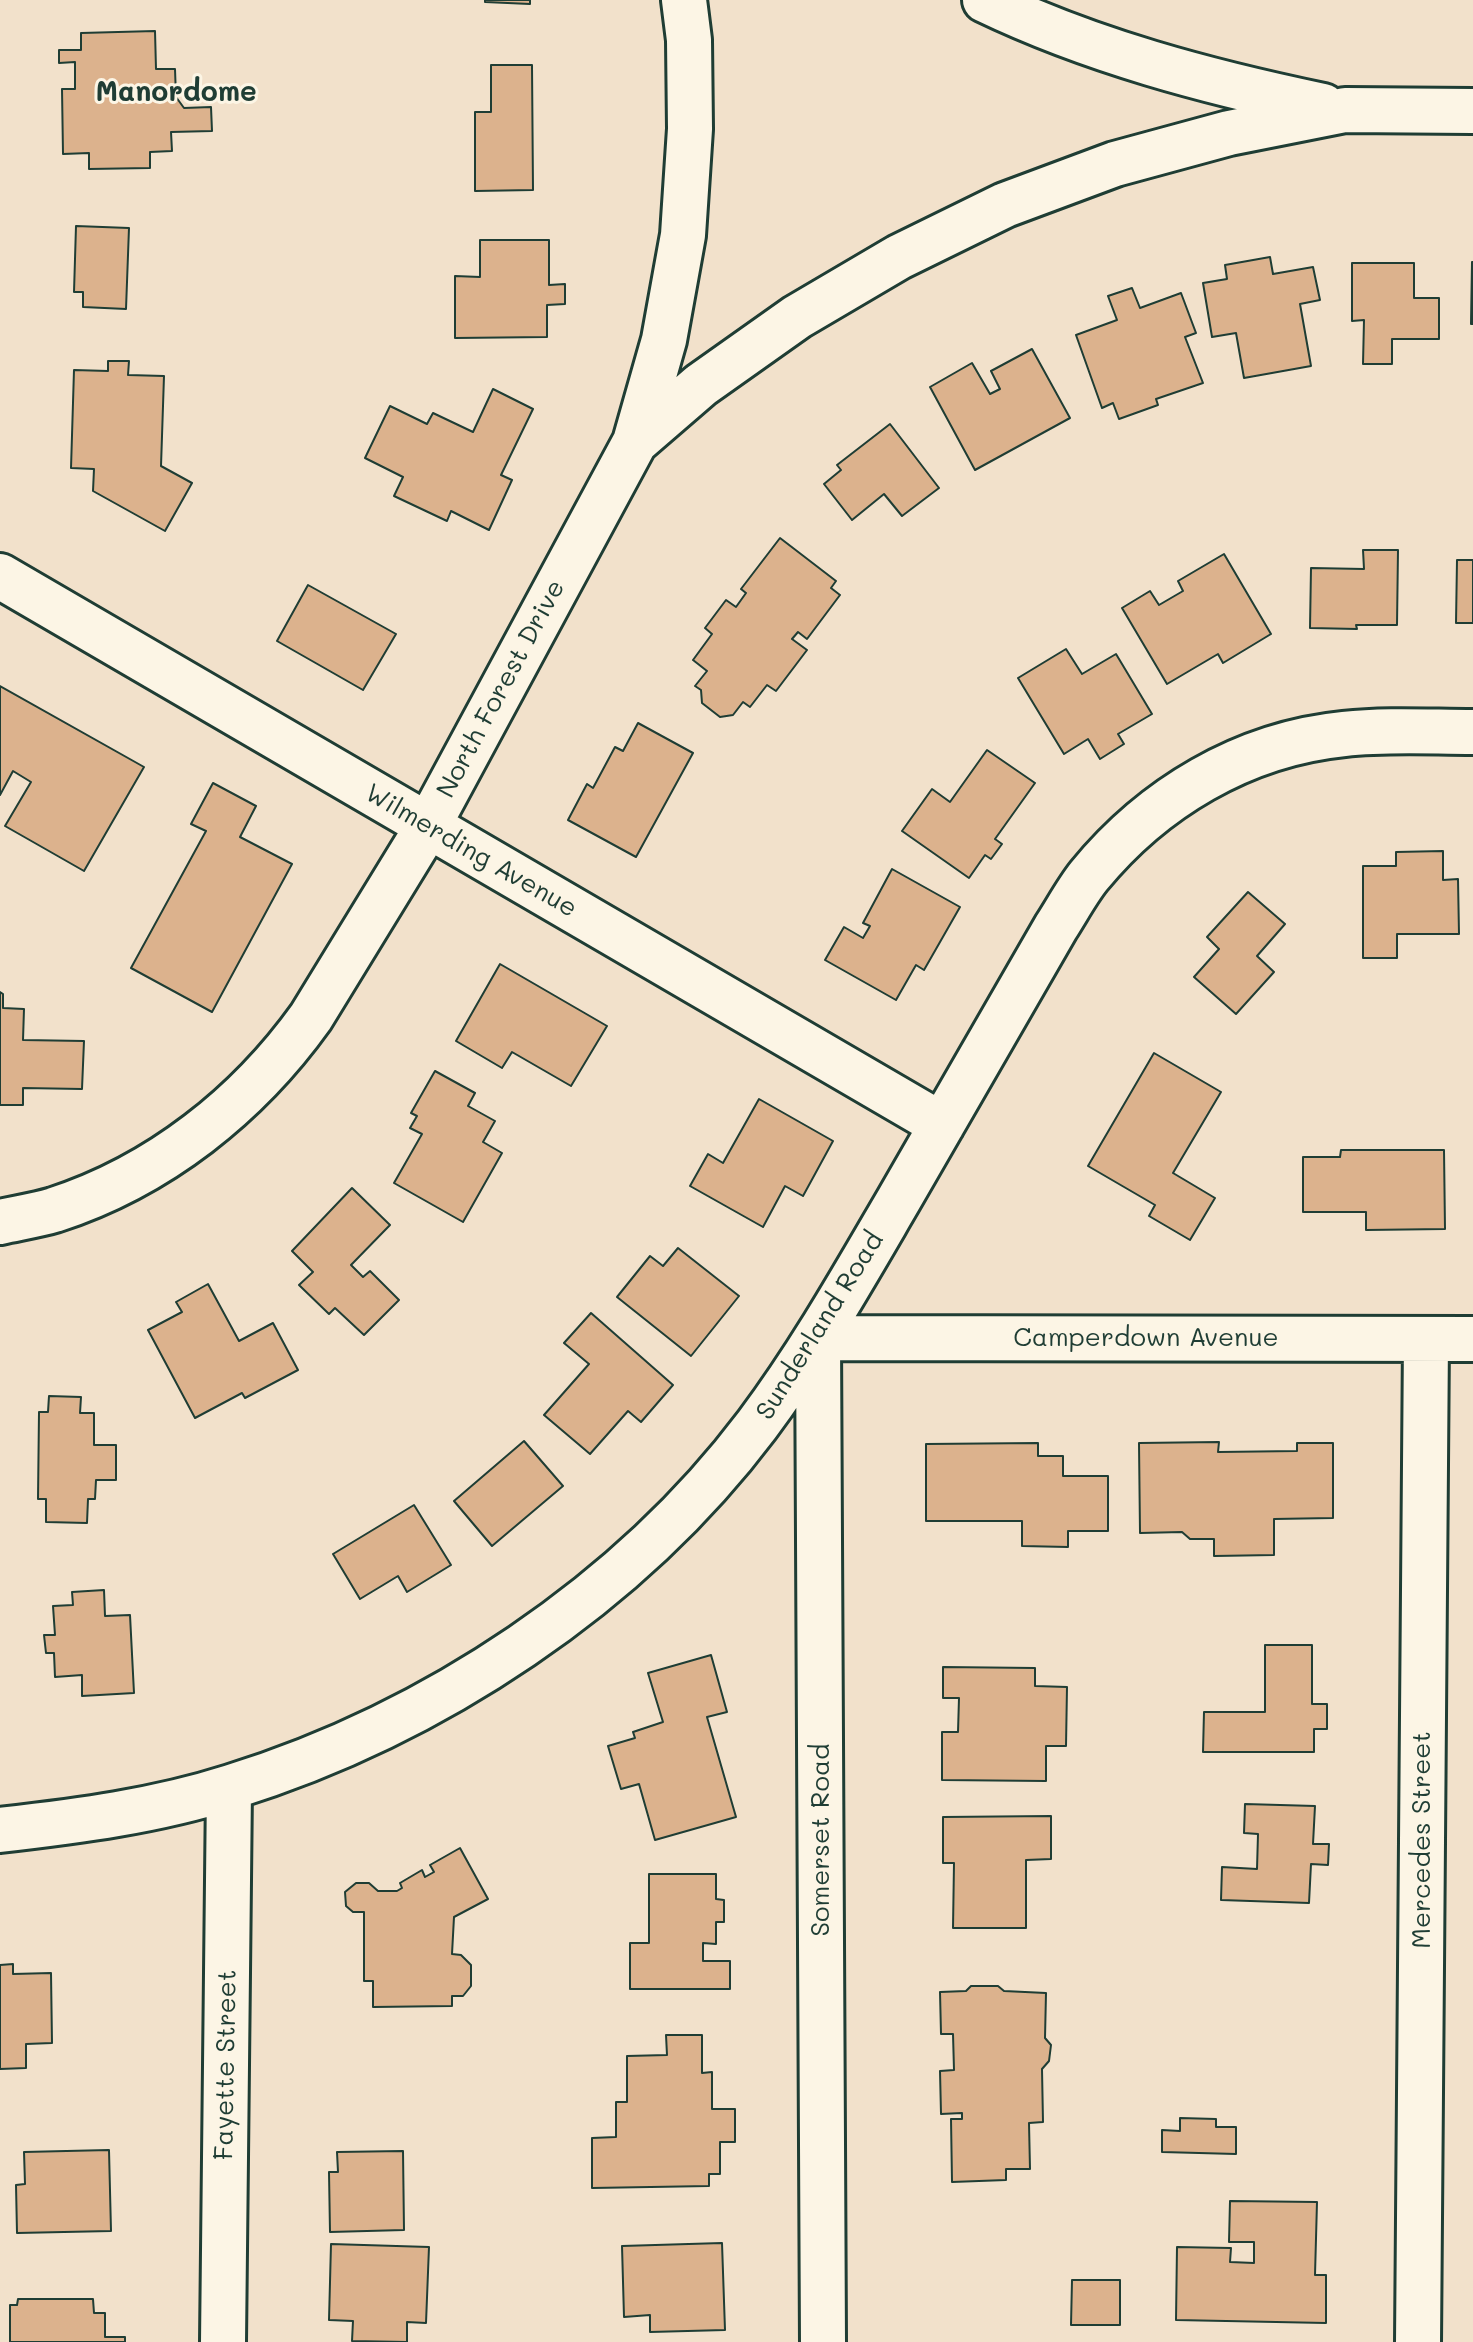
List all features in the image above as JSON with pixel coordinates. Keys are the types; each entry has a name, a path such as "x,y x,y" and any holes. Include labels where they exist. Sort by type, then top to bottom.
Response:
{"street":[{"name":"North Forest Drive","path":"0,1222 54,1210 117,1185 183,1146 243,1098 294,1041 311,1017 428,826 635,442 664,340 683,235 690,129 689,40 684,0"},
{"path":"985,0 1011,13 1137,59 1240,89 1345,110 1473,111"},
{"name":"North Forest Drive","path":"635,442 701,385 797,317 899,257 1005,205 1115,164 1229,133 1345,110"},
{"name":"Wilmerding Avenue","path":"0,576 942,1125"},
{"name":"Sunderland Road","path":"0,1830 105,1817 229,1788 317,1757 434,1701 528,1642 616,1574 695,1497 755,1427 818,1338 1056,927 1087,878 1126,835 1177,794 1233,763 1288,744 1345,734 1473,732"},
{"name":"Camperdown Avenue","path":"818,1338 1473,1339"},
{"name":"Somerset Road","path":"818,1338 823,2342"},
{"name":"Mercedes Street","path":"1418,2342 1426,1339"},
{"name":"Fayette Street","path":"223,2342 229,1788"}],"building":[{"path":"530,0 530,4 485,2"},
{"path":"155,31 156,69 175,69 176,97 184,108 211,107 212,131 171,132 172,151 150,152 150,168 89,169 89,153 63,154 62,89 75,89 75,62 59,63 59,50 81,50 81,33"},
{"path":"491,65 532,65 533,190 475,191 475,112 491,112"},
{"path":"76,226 129,228 126,309 83,307 83,292 74,292"},
{"path":"480,240 549,240 549,285 565,284 565,304 547,305 547,337 455,338 455,276 480,277"},
{"path":"1270,257 1273,274 1313,267 1320,300 1300,304 1311,366 1244,378 1236,333 1212,337 1203,283 1227,279 1225,265"},
{"path":"1472,262 1473,324 1471,324"},
{"path":"1352,263 1414,263 1414,298 1439,298 1439,339 1392,339 1392,364 1363,364 1364,320 1352,321"},
{"path":"1132,288 1140,308 1181,293 1196,333 1185,337 1203,383 1156,399 1158,405 1119,419 1113,403 1102,408 1076,335 1117,320 1108,296"},
{"path":"1032,349 1070,418 975,470 930,387 972,363 990,394 1000,389 991,371"},
{"path":"108,361 129,361 128,375 164,376 161,466 192,483 165,531 93,491 94,469 71,468 74,370 108,371"},
{"path":"493,389 533,409 501,475 512,480 489,530 451,511 447,521 394,496 403,477 365,458 390,406 427,424 433,413 473,432"},
{"path":"890,424 939,488 902,516 884,494 852,520 824,484 841,470 837,465"},
{"path":"780,538 836,581 831,588 840,595 807,639 798,632 792,639 807,650 776,691 767,685 750,707 743,702 733,715 720,717 702,703 701,690 695,686 707,671 693,660 712,634 705,628 726,600 736,607 746,593 741,589"},
{"path":"1363,550 1398,550 1397,625 1356,625 1357,629 1310,628 1311,568 1364,569"},
{"path":"1224,554 1271,634 1223,663 1218,654 1167,684 1122,608 1150,591 1159,605 1183,591 1178,581"},
{"path":"1457,560 1473,560 1473,623 1456,623"},
{"path":"308,585 396,634 363,690 277,641"},
{"path":"1066,649 1082,674 1116,654 1152,714 1118,734 1124,744 1100,759 1088,739 1064,754 1018,678"},
{"path":"0,686 144,767 84,871 5,826 31,782 13,771 0,795"},
{"path":"638,723 693,753 636,857 568,820 587,784 593,788 615,747 623,751"},
{"path":"987,750 1035,783 995,839 1002,844 991,859 985,855 969,878 902,831 932,789 950,802"},
{"path":"213,783 256,806 240,837 292,864 212,1012 131,968 206,831 191,824"},
{"path":"1443,851 1443,880 1458,879 1459,934 1397,934 1397,958 1363,958 1363,866 1396,866 1396,852"},
{"path":"892,869 960,907 924,970 916,965 896,1000 825,960 844,927 863,938 870,926 863,923"},
{"path":"1248,892 1285,924 1257,956 1274,972 1236,1014 1194,977 1219,949 1207,937"},
{"path":"500,964 607,1026 571,1086 512,1052 502,1068 456,1041"},
{"path":"0,992 3,994 3,1008 24,1009 23,1040 84,1041 82,1089 23,1088 23,1105 0,1105"},
{"path":"1154,1053 1221,1092 1173,1173 1215,1198 1190,1240 1149,1216 1155,1205 1088,1166"},
{"path":"435,1071 475,1093 468,1106 495,1121 483,1142 502,1153 463,1222 394,1183 422,1134 410,1128 417,1116 411,1113"},
{"path":"759,1099 833,1141 803,1196 785,1186 763,1227 690,1186 708,1154 723,1163"},
{"path":"1341,1150 1444,1150 1445,1229 1366,1230 1366,1212 1303,1212 1303,1157 1340,1157"},
{"path":"352,1188 390,1225 351,1265 363,1277 370,1271 399,1300 364,1335 335,1308 329,1314 299,1285 313,1272 292,1251"},
{"path":"678,1248 739,1296 691,1356 617,1297 650,1256 663,1266"},
{"path":"208,1284 239,1341 273,1323 298,1370 245,1398 242,1393 195,1418 148,1330 182,1312 176,1302"},
{"path":"591,1313 673,1385 641,1422 628,1411 590,1454 544,1415 589,1364 564,1343"},
{"path":"49,1396 81,1397 80,1413 94,1413 94,1445 116,1445 116,1480 96,1480 95,1499 88,1499 87,1523 46,1522 46,1499 38,1499 39,1412 48,1412"},
{"path":"524,1441 563,1486 492,1546 454,1501"},
{"path":"1219,1442 1218,1452 1297,1451 1297,1443 1333,1443 1333,1518 1274,1519 1274,1555 1214,1556 1214,1539 1190,1539 1182,1532 1140,1533 1139,1443"},
{"path":"1038,1443 1038,1456 1063,1456 1063,1476 1108,1476 1108,1531 1068,1531 1068,1547 1022,1546 1022,1521 926,1521 926,1444"},
{"path":"414,1505 451,1565 407,1592 398,1576 360,1599 333,1554"},
{"path":"104,1590 105,1616 130,1615 134,1693 82,1696 82,1675 55,1677 54,1653 46,1653 44,1635 55,1635 53,1606 73,1605 72,1592"},
{"path":"1265,1645 1312,1645 1312,1704 1327,1704 1327,1729 1314,1729 1314,1752 1203,1752 1204,1712 1265,1712"},
{"path":"711,1655 727,1712 707,1717 736,1817 655,1840 639,1784 621,1789 608,1746 635,1738 633,1732 663,1722 648,1673"},
{"path":"943,1667 1035,1668 1035,1686 1067,1687 1066,1746 1046,1746 1046,1781 942,1780 942,1732 958,1732 959,1698 943,1698"},
{"path":"1245,1804 1315,1806 1313,1844 1329,1844 1328,1865 1311,1864 1309,1903 1221,1900 1222,1867 1257,1869 1258,1834 1244,1833"},
{"path":"1051,1816 1051,1859 1026,1860 1026,1928 953,1928 954,1863 943,1863 943,1817"},
{"path":"460,1848 488,1899 454,1917 452,1954 461,1955 471,1965 471,1986 463,1996 452,1996 452,2006 373,2007 373,1981 364,1981 364,1912 353,1912 346,1906 345,1892 356,1883 369,1883 378,1891 397,1891 402,1888 400,1883 422,1870 425,1877 434,1872 430,1865"},
{"path":"649,1874 716,1874 716,1899 724,1900 724,1922 716,1922 716,1944 703,1943 703,1961 730,1961 730,1989 630,1989 630,1943 649,1943"},
{"path":"13,1964 13,1974 51,1973 52,2043 26,2044 26,2068 0,2069 0,1965"},
{"path":"971,1986 998,1986 1004,1991 1046,1993 1045,2038 1051,2045 1049,2061 1042,2069 1043,2122 1029,2123 1030,2169 1006,2169 1006,2180 952,2182 951,2119 962,2119 962,2113 941,2114 940,2071 954,2070 953,2034 941,2034 940,1992 966,1991"},
{"path":"666,2035 702,2035 702,2073 712,2072 712,2109 735,2109 735,2142 720,2142 720,2174 709,2174 709,2186 592,2188 592,2138 616,2137 616,2102 627,2102 627,2056 667,2055"},
{"path":"1180,2118 1216,2119 1216,2127 1236,2127 1236,2154 1162,2152 1162,2130 1180,2131"},
{"path":"109,2150 111,2231 17,2233 16,2185 25,2184 24,2152"},
{"path":"403,2151 404,2230 330,2232 329,2172 338,2172 337,2152"},
{"path":"1230,2201 1317,2202 1315,2275 1326,2275 1326,2323 1176,2320 1177,2247 1231,2248 1230,2262 1254,2263 1254,2242 1229,2242"},
{"path":"722,2243 725,2330 650,2332 650,2315 624,2317 622,2246"},
{"path":"331,2244 429,2247 426,2323 407,2322 407,2342 352,2341 353,2321 329,2320"},
{"path":"1072,2280 1120,2280 1120,2325 1071,2325"},
{"path":"18,2299 93,2299 94,2313 105,2313 105,2337 125,2337 125,2342 10,2342 10,2305 17,2305"}],"district":[{"name":"Manordome","path":"176,92"}]}
